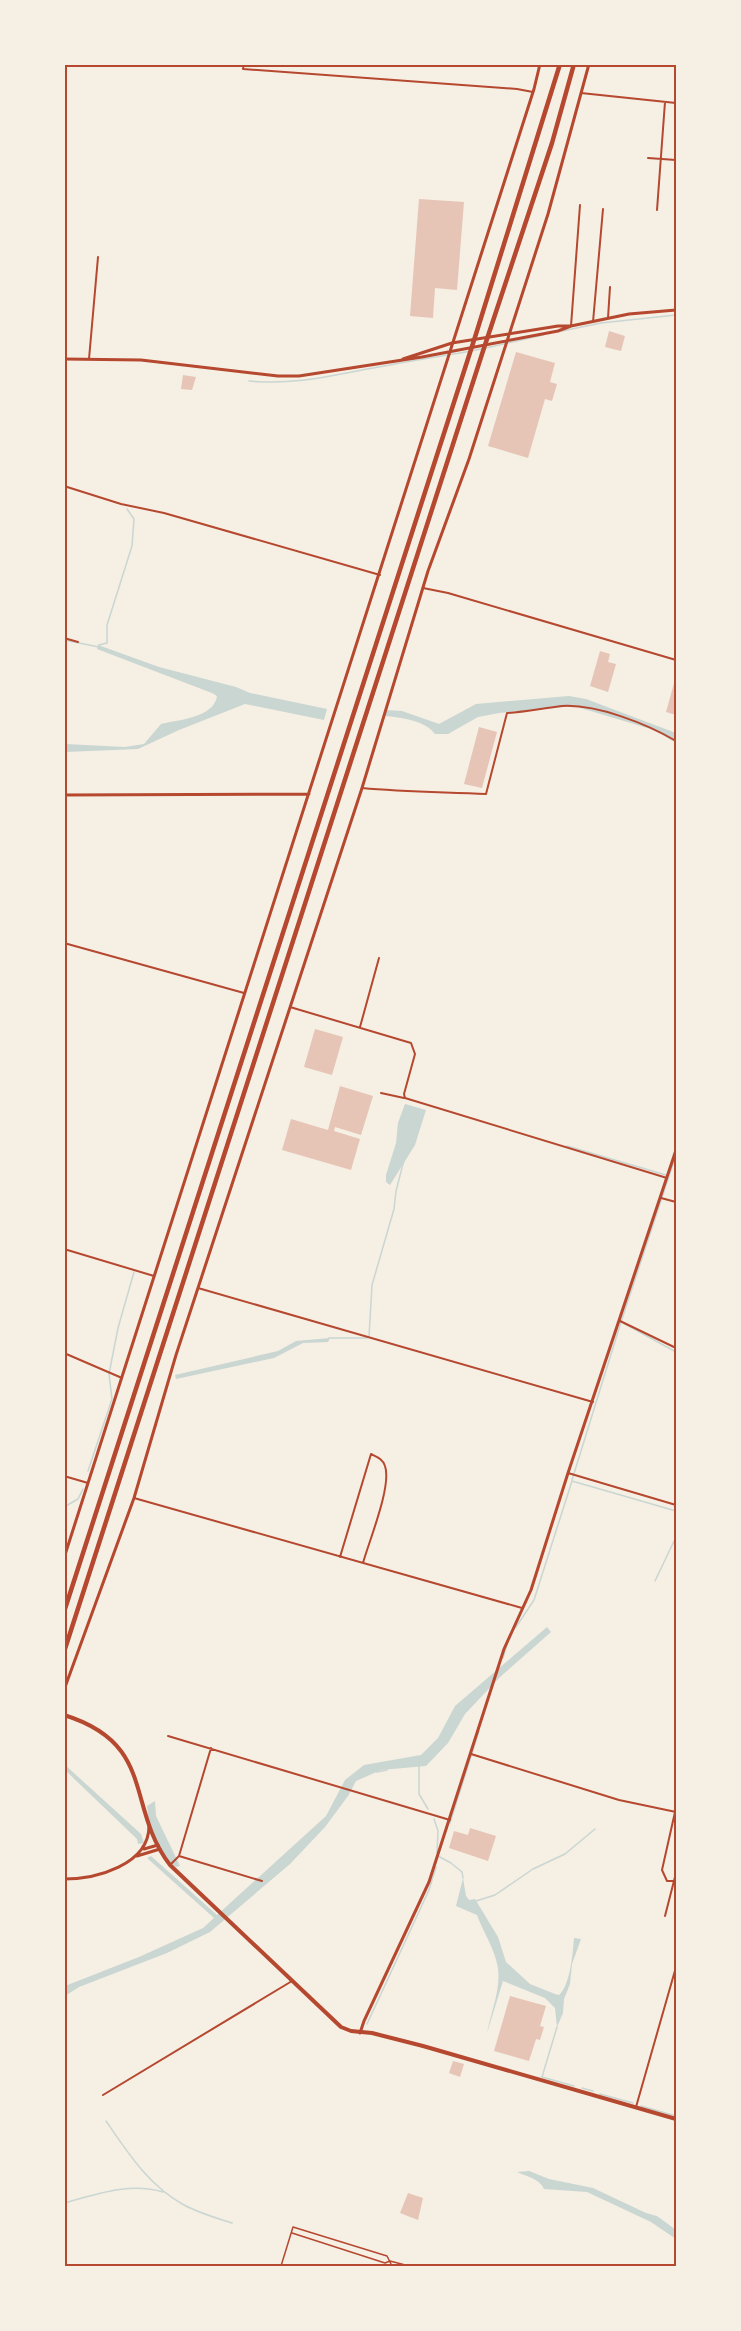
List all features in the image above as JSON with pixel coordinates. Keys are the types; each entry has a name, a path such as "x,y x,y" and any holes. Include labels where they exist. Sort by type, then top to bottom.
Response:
{"highway":[{"path":"64,1612 476,334 560,64"},
{"path":"64,1652 538,186 574,64"}],"main road":[{"path":"66,1716 104,1733 120,1749 132,1769 159,1847 170,1865 341,2027 423,2046 676,2119"}],"street":[{"path":"64,1558 380,575 540,64"},
{"path":"64,1690 134,1498 198,1288 362,788 428,571 469,459 552,201 589,64"},
{"path":"244,67 533,92"},
{"path":"581,93 676,103"},
{"path":"657,210 665,102"},
{"path":"648,158 676,160"},
{"path":"571,326 580,205"},
{"path":"593,322 603,208"},
{"path":"89,359 98,257"},
{"path":"608,318 610,286"},
{"path":"402,359 452,343 571,326 608,318 676,310"},
{"path":"64,359 155,361 289,376 450,352 558,331 571,326"},
{"path":"64,486 121,504 164,513 380,575"},
{"path":"423,588 448,593 676,660"},
{"path":"64,638 78,642"},
{"path":"362,788 486,794 507,713 561,706 580,707 648,727 676,741"},
{"path":"64,795 309,794"},
{"path":"64,943 244,993"},
{"path":"360,1027 380,958"},
{"path":"290,1007 404,1040 412,1045 415,1054 404,1094 406,1099"},
{"path":"381,1093 667,1178"},
{"path":"360,2033 425,1893 504,1649 533,1583 676,1150"},
{"path":"661,1198 676,1202"},
{"path":"64,1249 154,1276"},
{"path":"198,1288 593,1402"},
{"path":"620,1321 676,1348"},
{"path":"64,1353 123,1378"},
{"path":"340,1557 371,1454 379,1458 386,1466 386,1486 363,1563"},
{"path":"568,1473 676,1505"},
{"path":"64,1476 89,1483"},
{"path":"134,1498 522,1608"},
{"path":"168,1736 450,1820"},
{"path":"170,1865 179,1856 211,1748"},
{"path":"471,1754 619,1800 676,1812 662,1870 668,1881 674,1881"},
{"path":"135,1857 147,1841 149,1821"},
{"path":"142,1850 159,1847"},
{"path":"64,1880 102,1873 159,1847"},
{"path":"179,1856 262,1881"},
{"path":"665,1916 676,1873"},
{"path":"636,2107 676,1967"},
{"path":"103,2095 292,1981"}],"lane":[{"path":"281,2266 293,2227 387,2256 392,2266"},
{"path":"291,2233 385,2263 390,2261 408,2266"}],"shaded area":[{"path":"98,645 159,667 236,687 250,693 327,709 324,720 245,704 138,749 65,752 65,744 125,747 144,744 161,724 202,713 209,709 217,696 97,649"},
{"path":"569,696 586,699 676,733 676,743 654,730 574,706 478,717 448,734 435,734 419,723 385,716 386,710 402,711 439,724 476,704"},
{"path":"405,1104 426,1110 415,1145 390,1185 386,1182 386,1175 396,1143 398,1123"},
{"path":"330,1338 328,1342 303,1343 274,1358 176,1379 175,1375 278,1351 296,1341"},
{"path":"547,1627 551,1632 500,1677 465,1714 448,1743 426,1766 381,1770 356,1781 325,1827 290,1864 210,1932 167,1953 79,1987 65,1996 65,1986 139,1957 203,1928 214,1918 147,1858 151,1856 217,1915 326,1816 345,1780 364,1765 421,1755 438,1738 455,1706"},
{"path":"64,1764 141,1834 144,1843 138,1844 137,1839 65,1770"},
{"path":"155,1801 156,1816 180,1866 176,1867 169,1861 154,1841 147,1806"},
{"path":"463,1878 466,1896 469,1900 475,1899 498,1937 506,1962 530,1984 559,1995 568,1977 574,1938 581,1939 572,1964 563,2013 557,2027 555,2008 545,1998 503,1981 487,2033 497,1992 498,1968 477,1915 456,1906"},
{"path":"529,2171 549,2179 593,2188 657,2216 676,2230 676,2239 651,2222 587,2192 544,2189 536,2180 517,2172"}],"building":[{"path":"419,199 464,202 457,290 435,288 433,318 410,316"},
{"path":"609,331 625,336 621,351 605,347"},
{"path":"516,352 555,363 550,382 557,384 552,401 545,399 528,458 488,446"},
{"path":"183,375 196,377 192,390 181,389"},
{"path":"600,651 610,654 608,662 616,664 608,692 590,686"},
{"path":"676,676 676,715 666,712"},
{"path":"479,727 497,732 482,788 464,784"},
{"path":"315,1029 343,1037 332,1075 304,1067"},
{"path":"340,1086 373,1096 361,1135 335,1127 334,1131 360,1139 351,1170 282,1150 291,1119 328,1130"},
{"path":"470,1828 496,1836 488,1861 449,1848 454,1831 468,1835"},
{"path":"510,1996 546,2006 540,2026 544,2027 540,2040 536,2039 529,2061 494,2051"},
{"path":"453,2061 464,2064 460,2077 449,2073"},
{"path":"408,2193 423,2198 418,2220 400,2213"}],"waterway":[{"path":"562,331 601,323 676,315"},
{"path":"486,348 543,335"},
{"path":"249,381 303,380 481,349"},
{"path":"99,645 107,643 107,625 132,546 134,519 127,509"},
{"path":"64,640 99,647"},
{"path":"567,1146 666,1175"},
{"path":"572,1480 676,1155"},
{"path":"369,1337 372,1285 394,1209 404,1160"},
{"path":"88,1471 112,1399 109,1374 118,1328 134,1272"},
{"path":"625,1324 676,1352"},
{"path":"329,1338 367,1338"},
{"path":"516,1627 534,1600 572,1481 676,1511"},
{"path":"64,1507 78,1499 83,1489"},
{"path":"655,1581 676,1537"},
{"path":"503,1658 507,1645"},
{"path":"450,1823 479,1731"},
{"path":"419,1765 419,1794 428,1809"},
{"path":"377,1772 387,1770"},
{"path":"434,1819 438,1831 437,1853"},
{"path":"476,1901 495,1895 533,1869 565,1854 595,1829"},
{"path":"438,1856 462,1872 463,1878"},
{"path":"367,2024 429,1890 436,1867"},
{"path":"557,2027 542,2077 574,2086"},
{"path":"582,2088 593,2091"},
{"path":"600,2094 633,2103"},
{"path":"641,2106 676,2116"},
{"path":"106,2121 140,2168 160,2188 190,2208 232,2223"},
{"path":"64,2203 126,2189 151,2189 163,2192"}]}
